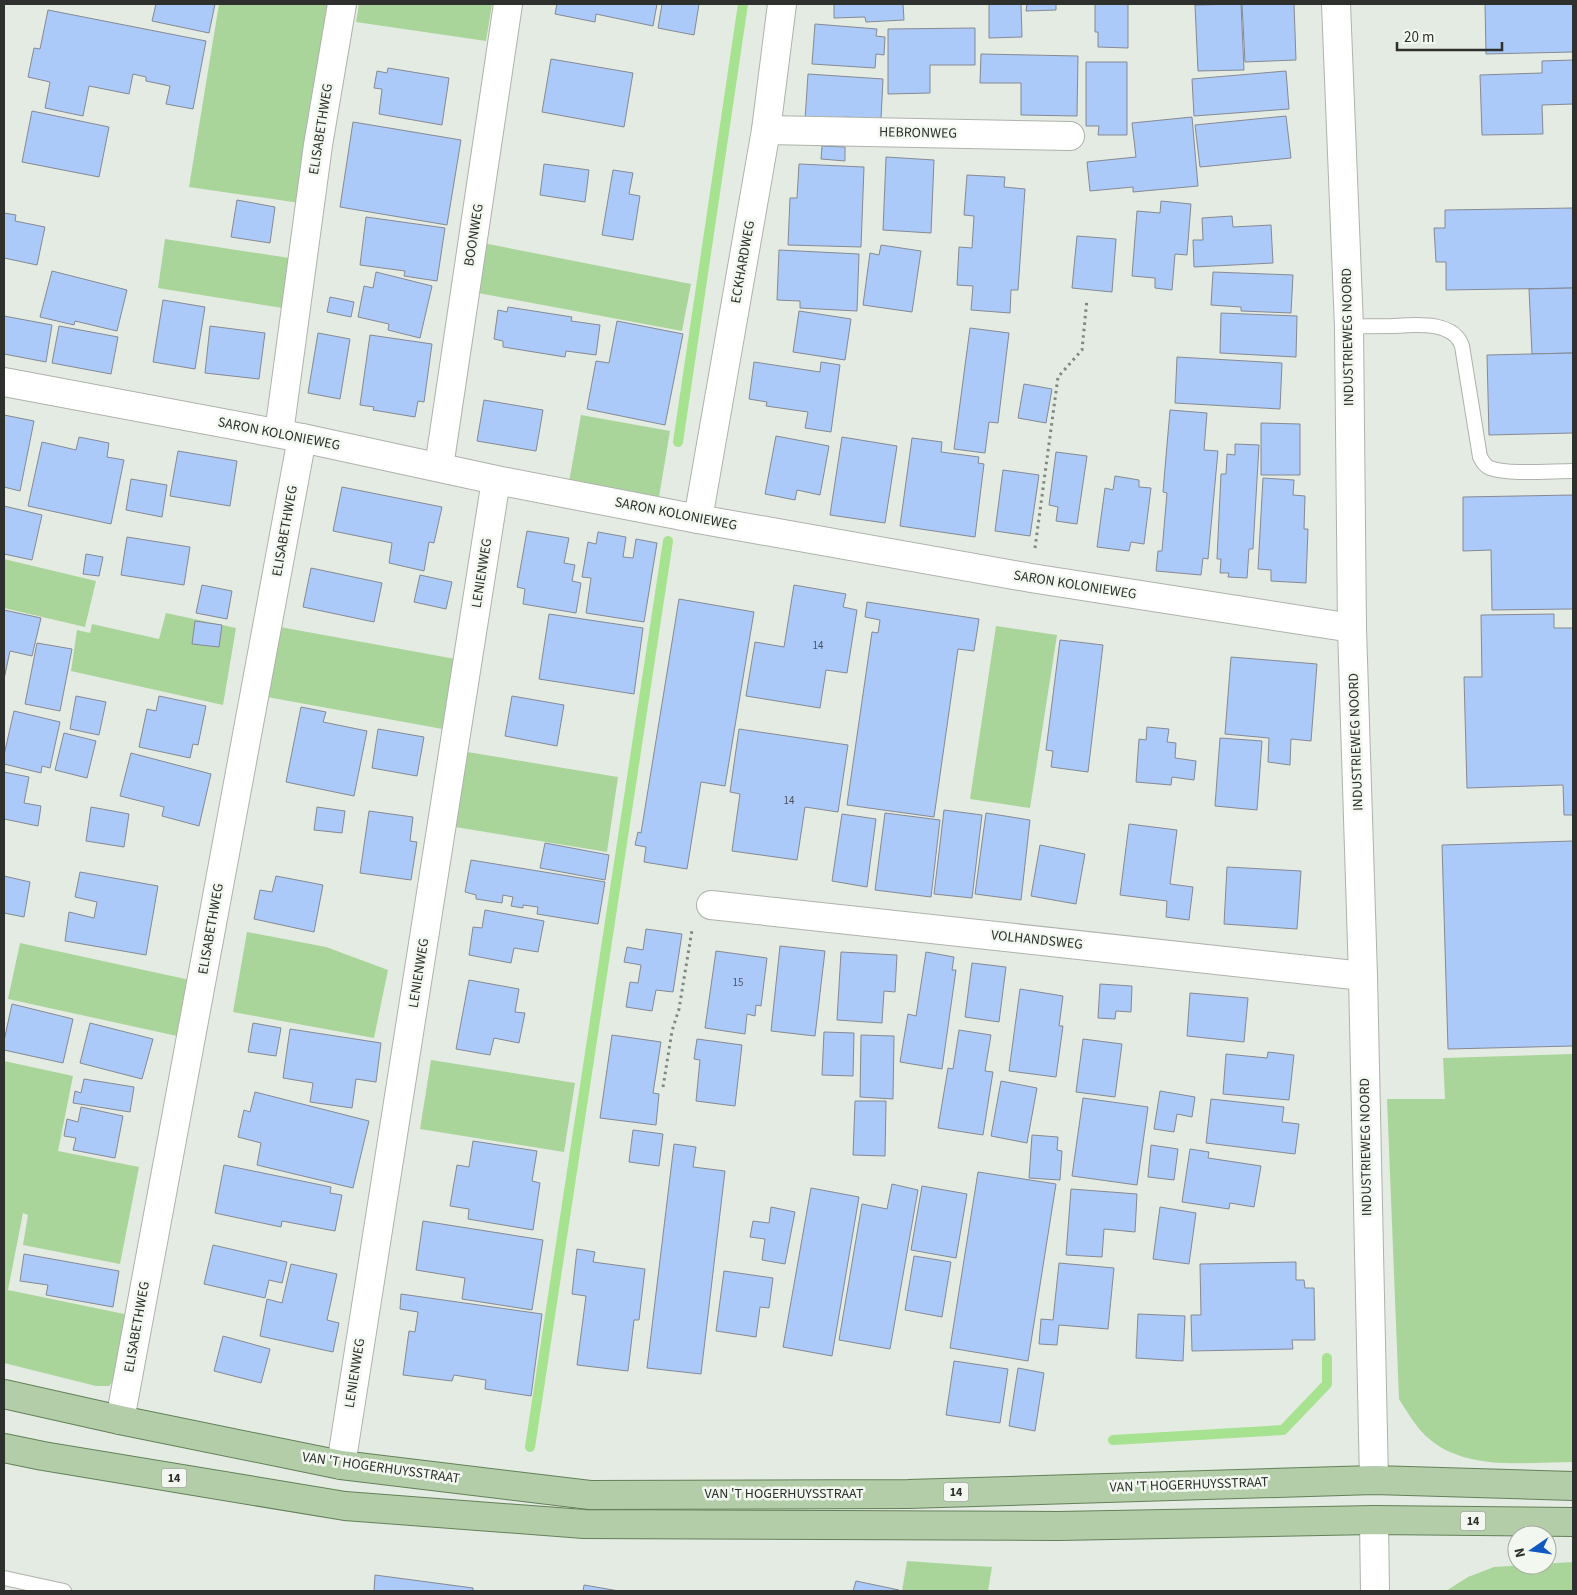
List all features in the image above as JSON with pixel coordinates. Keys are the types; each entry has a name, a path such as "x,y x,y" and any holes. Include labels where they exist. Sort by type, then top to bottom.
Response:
{"main road":[{"name":"VAN 'T HOGERHUYSSTRAAT","path":"4,1394 341,1466 590,1495 908,1494 1374,1480 1573,1486"},
{"name":"14","path":"4,1448 42,1456 345,1506 584,1524 1058,1526 1374,1520 1573,1522"}],"street":[{"name":"ELISABETHWEG","path":"120,1420 290,435 318,145 342,4"},
{"name":"BOONWEG","path":"439,467 508,4"},
{"name":"ECKHARDWEG","path":"698,519 766,130 782,4"},
{"name":"INDUSTRIEWEG NOORD","path":"1336,4 1349,326 1352,628 1363,976 1374,1480"},
{"name":"HEBRONWEG","path":"766,130 1070,136"},
{"name":"SARON KOLONIEWEG","path":"4,382 290,435 496,480 698,519 1031,578 1352,628"},
{"name":"LENIENWEG","path":"341,1466 496,480"},
{"name":"VOLHANDSWEG","path":"712,905 1363,976"},
{"path":"1374,1520 1376,1591"}],"lane":[{"path":"1349,326 1430,325 1452,333 1458,338 1462,346 1480,457 1483,463 1489,468 1508,472 1573,471"},
{"path":"4,1578 64,1591"}],"path":[{"path":"1031,578 1058,377 1082,350 1087,298"},
{"path":"663,1087 672,1031 679,1009 693,924 702,910 712,905"}],"green space":[{"path":"219,4 333,4 300,203 189,187"},
{"path":"359,4 492,4 486,41 356,22"},
{"path":"165,239 296,259 289,309 158,288"},
{"path":"483,243 691,284 682,331 473,292"},
{"path":"581,415 670,431 659,497 569,482"},
{"path":"4,559 96,581 85,627 4,608"},
{"path":"166,613 236,628 223,705 71,671 77,630 90,633 92,624 159,639"},
{"path":"996,626 1057,635 1030,808 970,799"},
{"path":"280,627 461,660 448,730 267,697"},
{"path":"461,751 618,777 607,852 449,826"},
{"path":"247,932 326,947 388,970 374,1038 233,1012"},
{"path":"20,943 190,980 177,1036 8,999"},
{"path":"1573,1054 1573,1462 1513,1463 1472,1459 1454,1454 1436,1444 1421,1431 1399,1399 1387,1099 1445,1099 1443,1058"},
{"path":"431,1060 575,1083 564,1152 420,1129"},
{"path":"4,1061 73,1076 58,1151 139,1167 120,1264 23,1245 28,1215 23,1213 8,1290 129,1315 116,1378 109,1386 96,1386 4,1363"},
{"path":"907,1561 992,1567 988,1591 902,1591"},
{"path":"1573,1562 1573,1591 1446,1591 1468,1577 1494,1567 1507,1566 1507,1575 1557,1575 1557,1563"}],"building":[{"path":"156,4 215,4 209,33 152,21"},
{"path":"557,4 657,4 653,26 596,14 595,22 555,14"},
{"path":"662,4 699,4 694,35 658,28"},
{"path":"834,4 903,4 904,20 866,22 865,17 834,18"},
{"path":"989,4 1021,4 1022,37 989,38"},
{"path":"1027,4 1056,4 1056,10 1026,11"},
{"path":"1095,4 1128,4 1128,48 1098,47 1098,32 1095,32"},
{"path":"1241,4 1244,70 1198,71 1195,5"},
{"path":"1242,4 1294,4 1296,60 1245,62"},
{"path":"1485,4 1573,4 1573,52 1486,54"},
{"path":"48,10 206,41 193,109 166,104 170,86 146,81 146,77 133,74 129,94 89,86 83,116 45,108 50,82 28,77 34,48 40,49"},
{"path":"815,24 877,29 876,36 885,37 884,55 876,54 875,68 812,64"},
{"path":"975,28 975,65 930,65 930,93 888,94 888,29"},
{"path":"981,54 1078,56 1077,116 1021,115 1021,83 980,83"},
{"path":"551,59 633,73 624,127 542,112"},
{"path":"1573,60 1573,104 1542,105 1543,134 1482,135 1480,75 1542,73 1542,61"},
{"path":"1086,62 1127,62 1127,135 1098,135 1099,126 1086,126"},
{"path":"388,68 449,78 442,125 379,114 382,89 374,88 377,71 387,73"},
{"path":"1286,71 1289,109 1194,116 1192,79"},
{"path":"808,74 883,79 881,119 845,117 845,123 805,120"},
{"path":"32,111 109,127 99,177 22,162"},
{"path":"1286,116 1291,158 1200,167 1195,125"},
{"path":"1192,117 1198,186 1133,192 1133,187 1090,191 1087,162 1136,157 1132,123"},
{"path":"353,122 461,140 447,225 340,207"},
{"path":"822,146 845,147 845,161 821,159"},
{"path":"886,157 934,160 931,233 883,230"},
{"path":"544,164 589,170 585,202 540,195"},
{"path":"799,164 864,167 861,247 788,245 790,198 797,198"},
{"path":"613,170 633,173 629,194 640,196 633,240 602,235"},
{"path":"967,175 1005,177 1004,187 1025,189 1018,290 1011,290 1010,313 971,310 973,286 957,285 959,247 972,248 974,216 964,215"},
{"path":"237,200 275,207 270,243 231,237"},
{"path":"1161,201 1191,204 1187,255 1175,254 1172,290 1155,288 1155,278 1132,276 1137,211 1160,213"},
{"path":"1573,208 1573,288 1446,290 1446,262 1436,262 1434,228 1445,228 1445,210"},
{"path":"4,213 16,215 15,221 45,227 37,265 4,258"},
{"path":"1232,216 1233,227 1271,225 1273,263 1194,267 1193,240 1203,240 1202,218"},
{"path":"366,217 445,228 437,281 404,276 405,271 360,265"},
{"path":"1077,236 1116,239 1112,292 1072,288"},
{"path":"881,245 921,251 912,312 863,305 870,253 879,255"},
{"path":"779,250 859,254 857,311 800,308 800,301 777,300"},
{"path":"52,271 127,290 117,331 75,321 74,325 40,317"},
{"path":"376,272 432,286 420,338 388,330 389,324 358,317 364,286 373,288"},
{"path":"1213,272 1293,275 1291,313 1241,311 1241,307 1211,305"},
{"path":"1573,288 1573,353 1532,354 1529,289"},
{"path":"330,297 354,302 351,317 327,312"},
{"path":"163,300 205,307 195,369 153,362"},
{"path":"508,307 572,317 571,321 600,325 596,355 566,351 565,357 503,347 503,341 494,339 498,310 507,312"},
{"path":"799,311 851,319 845,360 793,352"},
{"path":"1221,313 1297,316 1296,357 1220,353"},
{"path":"4,316 52,325 46,362 4,354"},
{"path":"617,321 683,334 665,425 587,409 596,361 609,363"},
{"path":"59,326 118,337 111,374 52,363"},
{"path":"210,326 265,333 259,379 205,373"},
{"path":"970,328 1009,333 998,423 989,422 985,453 954,449"},
{"path":"318,333 350,339 340,399 308,393"},
{"path":"370,335 432,344 424,402 418,401 415,417 373,410 374,407 360,405"},
{"path":"1573,353 1573,433 1489,435 1487,355"},
{"path":"1177,357 1282,363 1280,409 1175,403"},
{"path":"754,362 820,372 821,362 840,365 831,432 805,428 808,412 766,406 767,402 749,399"},
{"path":"1024,384 1052,389 1046,423 1018,418"},
{"path":"484,400 543,410 536,451 477,441"},
{"path":"1170,410 1207,413 1204,450 1218,451 1208,559 1203,558 1201,575 1156,571 1158,551 1162,551 1167,493 1163,492"},
{"path":"4,415 34,421 20,491 4,487"},
{"path":"1261,423 1300,424 1300,475 1261,475"},
{"path":"776,436 829,446 820,495 797,490 795,500 765,494"},
{"path":"79,437 109,443 107,457 124,460 111,524 28,506 42,442 76,450"},
{"path":"842,437 897,446 885,523 830,515"},
{"path":"912,438 942,442 941,452 979,457 978,463 984,464 975,537 900,526"},
{"path":"1235,444 1259,445 1253,549 1249,549 1247,578 1228,577 1229,573 1220,573 1221,559 1217,559 1221,474 1226,474 1227,454 1235,455"},
{"path":"178,451 237,461 230,506 170,496"},
{"path":"1056,452 1087,456 1077,524 1056,521 1058,507 1049,505"},
{"path":"1003,470 1039,475 1030,536 995,531"},
{"path":"1115,476 1139,480 1139,487 1151,488 1144,544 1131,542 1129,551 1097,547 1105,488 1113,490"},
{"path":"1263,478 1294,480 1293,495 1305,496 1304,529 1308,529 1306,583 1271,581 1271,570 1258,569"},
{"path":"131,479 167,485 162,517 126,510"},
{"path":"342,487 442,507 434,543 429,542 424,571 389,563 392,543 333,531"},
{"path":"1573,495 1573,609 1492,610 1491,550 1463,551 1463,497"},
{"path":"4,506 42,515 32,560 4,554"},
{"path":"527,531 569,538 564,563 575,565 572,581 581,583 576,613 523,604 525,589 517,587"},
{"path":"598,532 626,537 623,557 633,558 636,539 657,543 644,622 586,613 591,578 582,577 588,542 596,544"},
{"path":"127,537 190,547 184,585 121,575"},
{"path":"86,554 103,557 99,576 83,574"},
{"path":"311,568 382,583 374,622 303,607"},
{"path":"420,575 452,582 446,609 414,602"},
{"path":"202,585 232,591 227,619 196,613"},
{"path":"794,585 846,594 843,607 857,610 847,673 826,670 820,708 746,696 755,642 784,647"},
{"path":"679,599 754,612 725,786 701,782 687,869 644,862 646,847 635,845 638,832 641,833"},
{"path":"867,602 979,619 974,651 958,649 934,817 847,805 872,632 878,633 880,620 865,617"},
{"path":"4,610 41,618 32,656 10,651 4,679"},
{"path":"549,614 643,628 634,694 539,679"},
{"path":"1554,614 1554,628 1573,628 1573,815 1564,815 1563,785 1467,788 1464,677 1482,677 1481,615"},
{"path":"195,621 222,625 219,647 192,644"},
{"path":"1060,640 1103,645 1088,772 1051,767 1053,751 1046,750"},
{"path":"37,643 72,649 60,711 25,704"},
{"path":"1231,657 1317,664 1311,741 1291,739 1290,765 1268,762 1269,738 1225,734"},
{"path":"76,696 106,702 99,735 70,729"},
{"path":"159,696 206,706 198,745 193,744 190,758 139,747 147,709 156,711"},
{"path":"512,696 564,705 557,746 505,736"},
{"path":"301,707 326,712 323,722 367,731 354,796 286,782"},
{"path":"14,711 60,722 50,768 42,766 41,773 4,764 4,755"},
{"path":"1147,727 1169,729 1167,742 1176,743 1175,758 1196,761 1194,780 1172,777 1171,785 1136,782 1139,739 1146,740"},
{"path":"378,729 424,737 417,776 372,768"},
{"path":"739,729 848,745 838,812 805,807 797,860 732,851 740,794 730,792"},
{"path":"64,733 96,741 87,778 55,770"},
{"path":"1220,738 1262,741 1257,810 1215,806"},
{"path":"131,753 211,774 199,826 162,816 164,807 120,796"},
{"path":"4,772 29,777 24,803 41,806 38,826 4,819"},
{"path":"91,807 129,814 124,847 86,841"},
{"path":"317,807 345,811 342,833 314,830"},
{"path":"944,810 982,815 972,898 934,894"},
{"path":"369,811 413,817 410,841 417,842 411,880 360,873"},
{"path":"885,813 940,820 931,897 875,890"},
{"path":"986,813 1030,820 1021,900 975,894"},
{"path":"842,814 876,819 867,887 832,881"},
{"path":"1129,824 1177,830 1170,884 1193,887 1189,920 1166,917 1167,901 1120,895"},
{"path":"1573,841 1573,1046 1448,1049 1442,845"},
{"path":"545,843 609,855 605,880 540,868"},
{"path":"1040,845 1085,854 1076,904 1031,896"},
{"path":"471,860 605,882 598,924 537,914 538,907 523,905 523,908 511,906 513,897 503,895 502,903 476,899 476,895 465,892"},
{"path":"1227,867 1301,871 1297,929 1224,924"},
{"path":"80,872 158,886 146,955 65,941 69,912 94,918 97,902 75,897"},
{"path":"4,876 30,882 24,917 4,913"},
{"path":"276,876 323,885 314,932 254,919 260,890 272,892"},
{"path":"485,910 544,921 538,952 514,948 511,963 469,955 473,927 482,928"},
{"path":"646,929 682,934 673,992 656,990 652,1011 626,1007 630,982 638,983 641,965 624,962 627,947 643,950"},
{"path":"780,946 825,951 815,1036 771,1031"},
{"path":"716,951 767,958 761,1006 756,1005 755,1016 747,1014 745,1034 705,1028"},
{"path":"841,952 897,955 895,992 884,991 882,1023 837,1020"},
{"path":"926,952 954,957 952,970 956,970 942,1069 900,1062 908,1014 916,1016"},
{"path":"972,963 1006,967 999,1022 965,1017"},
{"path":"469,980 519,989 515,1012 525,1013 519,1043 494,1038 490,1055 456,1049"},
{"path":"1100,984 1132,986 1131,1012 1116,1011 1115,1019 1098,1018"},
{"path":"1020,989 1063,996 1059,1026 1063,1026 1056,1077 1009,1071"},
{"path":"1190,993 1248,998 1244,1042 1187,1036"},
{"path":"12,1004 73,1019 63,1063 4,1050 4,1041"},
{"path":"90,1023 153,1039 142,1079 80,1063"},
{"path":"253,1023 281,1028 276,1056 248,1052"},
{"path":"290,1029 381,1043 376,1082 356,1079 352,1108 310,1102 313,1083 283,1078"},
{"path":"959,1030 991,1035 985,1071 993,1072 983,1135 938,1128 948,1068 953,1069"},
{"path":"824,1032 854,1033 853,1076 822,1075"},
{"path":"612,1035 661,1042 653,1093 659,1094 656,1125 600,1118"},
{"path":"861,1035 894,1036 893,1099 860,1097"},
{"path":"697,1039 742,1045 735,1106 696,1101 700,1060 694,1059"},
{"path":"1083,1039 1122,1044 1115,1097 1076,1092"},
{"path":"1268,1052 1294,1055 1289,1100 1223,1094 1226,1054 1267,1058"},
{"path":"84,1079 134,1087 130,1112 73,1103 75,1091 81,1093"},
{"path":"1001,1081 1037,1088 1027,1143 991,1136"},
{"path":"1160,1091 1195,1097 1192,1117 1177,1114 1174,1132 1154,1129"},
{"path":"255,1092 369,1121 353,1188 257,1165 261,1143 238,1137 244,1110 250,1112"},
{"path":"1083,1098 1148,1107 1137,1185 1072,1176"},
{"path":"1211,1099 1284,1107 1282,1122 1299,1124 1295,1154 1206,1143"},
{"path":"855,1101 886,1101 885,1156 853,1155"},
{"path":"81,1107 123,1116 115,1158 73,1150 76,1138 64,1136 67,1119 78,1122"},
{"path":"633,1130 663,1134 659,1166 629,1162"},
{"path":"1032,1135 1058,1137 1057,1150 1062,1151 1060,1180 1029,1178"},
{"path":"473,1141 537,1151 532,1181 540,1183 533,1230 468,1219 469,1209 450,1206 457,1165 469,1167"},
{"path":"674,1144 696,1147 693,1167 725,1171 701,1374 647,1368"},
{"path":"1151,1145 1178,1149 1174,1180 1148,1177"},
{"path":"1190,1149 1209,1152 1208,1158 1261,1166 1254,1207 1230,1203 1229,1209 1182,1202"},
{"path":"224,1165 331,1187 330,1193 342,1195 335,1231 282,1221 281,1227 215,1213"},
{"path":"978,1172 1056,1184 1028,1361 950,1348"},
{"path":"892,1184 918,1190 890,1349 839,1340 862,1204 887,1209"},
{"path":"922,1186 967,1194 956,1258 911,1250"},
{"path":"811,1188 859,1197 832,1356 783,1347"},
{"path":"1071,1189 1137,1194 1135,1232 1104,1229 1102,1257 1066,1255"},
{"path":"771,1207 795,1212 785,1264 762,1260 765,1239 750,1237 753,1221 769,1223"},
{"path":"1160,1207 1196,1213 1189,1264 1153,1259"},
{"path":"423,1221 543,1240 532,1310 462,1299 465,1278 416,1270"},
{"path":"213,1245 287,1262 282,1283 269,1280 265,1298 204,1284"},
{"path":"577,1249 595,1252 593,1262 645,1269 639,1320 634,1320 628,1371 577,1365 586,1296 572,1294"},
{"path":"24,1254 119,1271 113,1307 46,1295 48,1285 20,1281"},
{"path":"914,1256 951,1262 942,1317 905,1310"},
{"path":"1296,1262 1296,1280 1304,1280 1305,1288 1314,1288 1315,1340 1292,1340 1293,1349 1192,1351 1191,1315 1201,1315 1200,1264"},
{"path":"1059,1263 1114,1268 1108,1329 1059,1325 1057,1345 1039,1344 1041,1319 1053,1320"},
{"path":"291,1264 337,1274 327,1320 339,1323 333,1352 260,1336 267,1299 282,1303"},
{"path":"724,1271 773,1278 769,1308 760,1307 756,1337 716,1331"},
{"path":"401,1294 542,1314 531,1396 485,1389 486,1380 454,1375 452,1381 403,1375 409,1331 415,1332 418,1312 400,1309"},
{"path":"1138,1314 1185,1316 1183,1361 1136,1358"},
{"path":"223,1336 270,1349 261,1383 214,1371"},
{"path":"954,1361 1008,1369 1000,1423 946,1415"},
{"path":"1018,1368 1044,1373 1035,1431 1009,1426"},
{"path":"375,1575 473,1588 473,1591 374,1591"},
{"path":"856,1581 899,1590 853,1591"},
{"path":"584,1585 619,1591 583,1591"}],"waterway":[{"path":"678,442 743,4"},
{"path":"530,1447 668,541"},
{"path":"1113,1440 1283,1430 1327,1384 1327,1358"}]}
